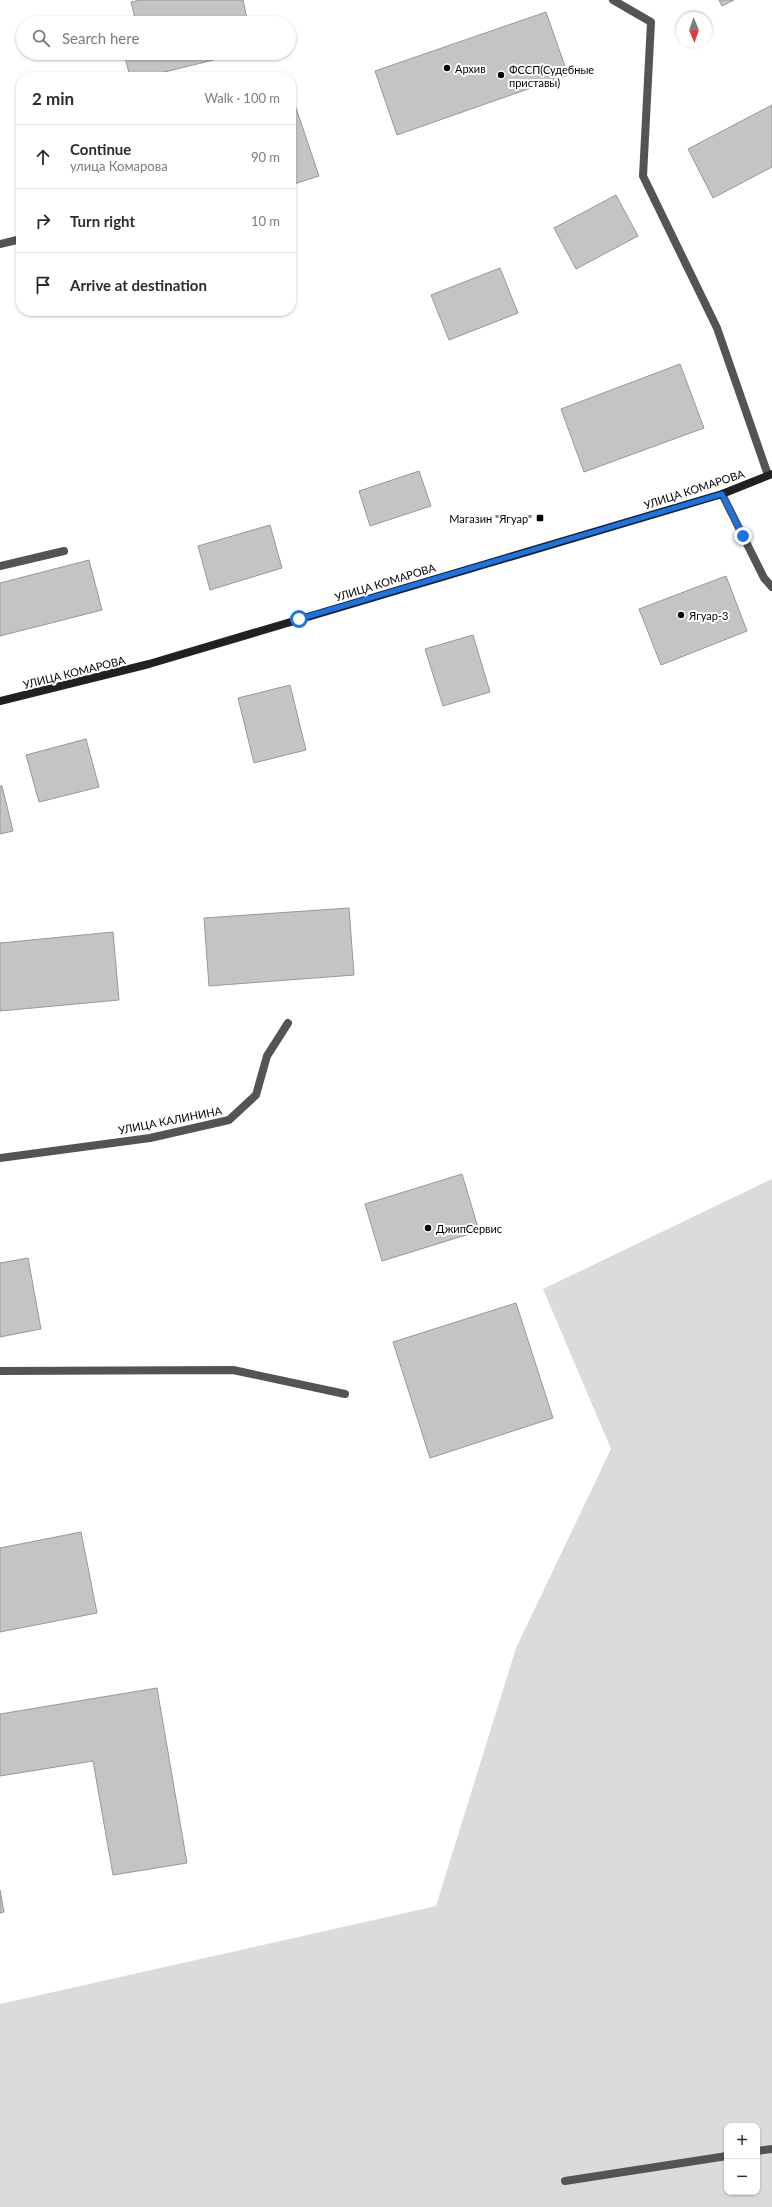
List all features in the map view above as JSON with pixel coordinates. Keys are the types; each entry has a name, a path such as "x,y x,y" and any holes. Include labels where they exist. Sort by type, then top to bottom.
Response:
{"street":[{"path":"613,0 651,22 643,176 717,328 770,475"},
{"path":"0,244 16,240"},
{"name":"УЛИЦА КОМАРОВА","path":"0,701 148,664 722,494 770,475"},
{"path":"722,494 764,578 772,588"},
{"path":"0,566 64,550"},
{"name":"УЛИЦА КАЛИНИНА","path":"0,1158 150,1138 228,1120 256,1095 267,1056 288,1023"},
{"path":"0,1371 233,1370 346,1394"},
{"path":"760,2151 772,2149"},
{"path":"565,2181 724,2156"}],"shaded area":[{"path":"772,1179 772,2207 0,2207 0,2004 436,1906 516,1648 611,1449 543,1289"}],"building":[{"path":"140,0 243,0 246,16 134,16 131,2"},
{"path":"719,0 734,0 722,6"},
{"path":"546,12 568,75 397,135 375,71"},
{"path":"126,60 213,60 164,72 129,72"},
{"path":"772,105 772,167 713,198 688,149"},
{"path":"296,108 319,176 296,183"},
{"path":"616,195 638,236 576,269 554,228"},
{"path":"500,268 518,313 449,340 431,295"},
{"path":"680,364 704,428 584,472 561,409"},
{"path":"419,471 431,506 370,526 359,491"},
{"path":"270,525 282,568 210,590 198,546"},
{"path":"89,560 102,610 0,636 0,583"},
{"path":"726,576 747,631 661,665 639,609"},
{"path":"473,635 490,692 443,706 425,649"},
{"path":"290,685 306,750 254,763 238,698"},
{"path":"86,739 99,787 39,802 26,755"},
{"path":"0,786 2,786 13,831 0,834"},
{"path":"349,908 354,975 209,986 204,918"},
{"path":"113,932 119,1000 0,1011 0,943"},
{"path":"462,1174 479,1231 382,1261 365,1204"},
{"path":"28,1258 41,1329 0,1337 0,1263"},
{"path":"516,1303 553,1418 430,1458 393,1342"},
{"path":"81,1532 97,1613 0,1632 0,1548"},
{"path":"157,1688 187,1863 113,1875 93,1761 0,1776 0,1714"},
{"path":"0,1890 4,1912 0,1913"}],"place":[{"name":"Архив","path":"447,68"},
{"name":"ФССП(Судебные приставы)","path":"501,75"},
{"name":"Магазин \"Ягуар\"","path":"540,518"},
{"name":"Ягуар-3","path":"681,615"},
{"name":"ДжипСервис","path":"428,1228"}],"route":[{"path":"299,619 722,494 743,536"}]}
